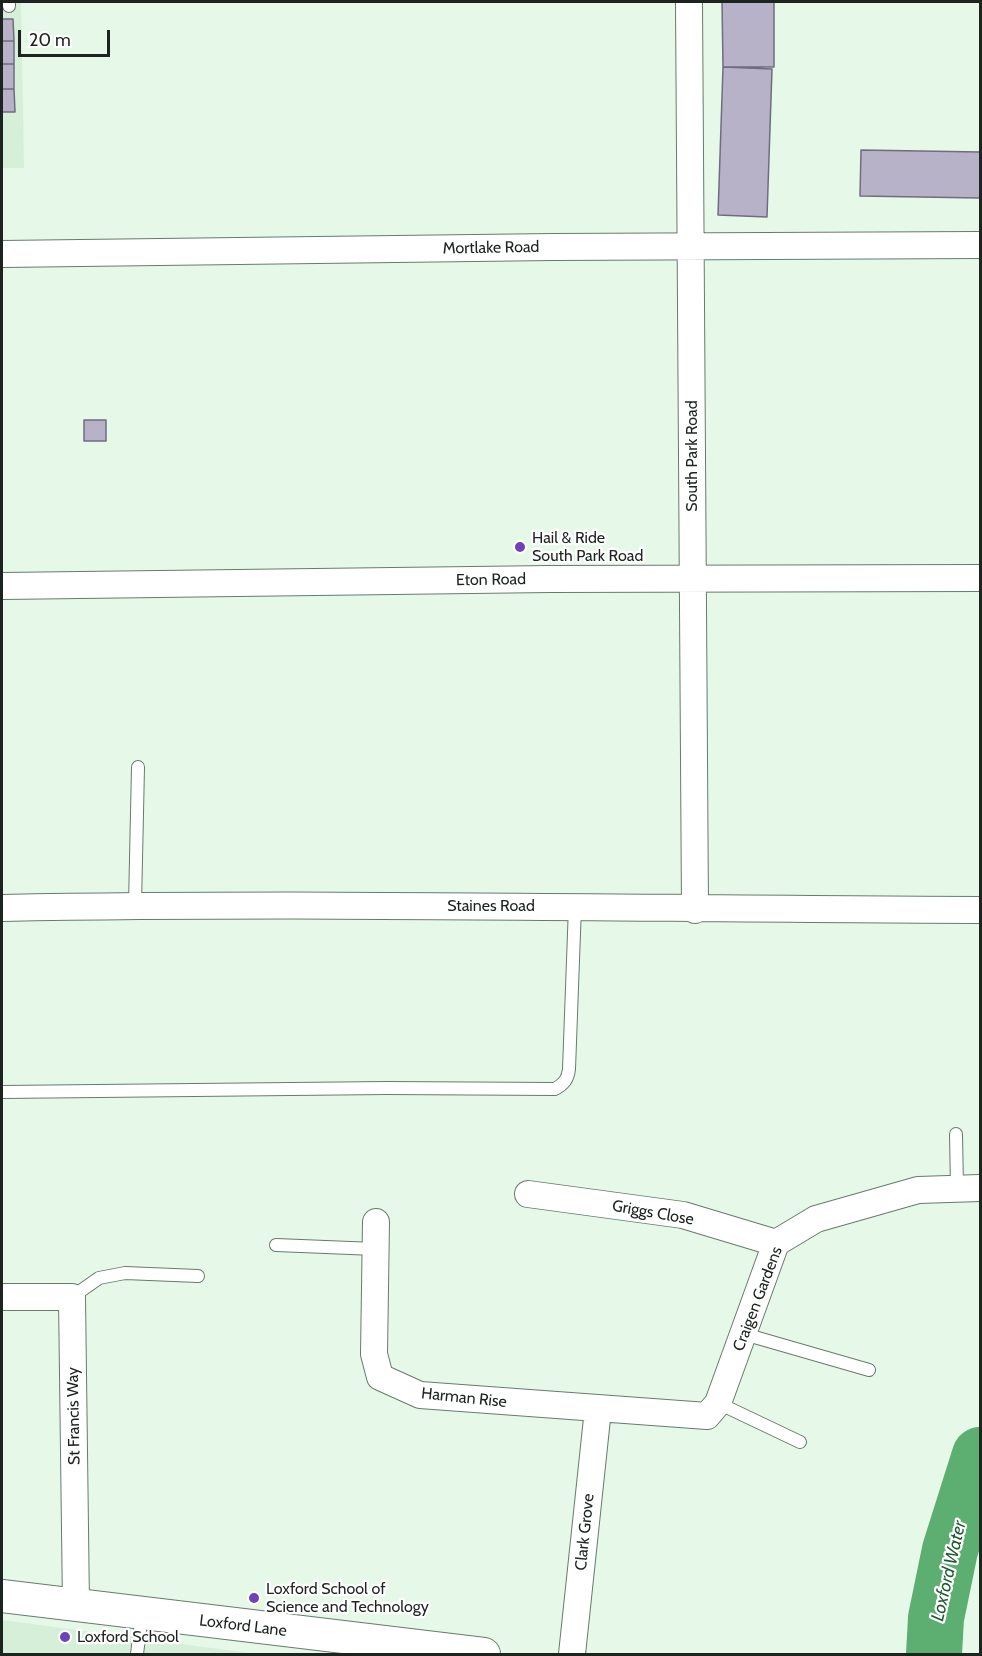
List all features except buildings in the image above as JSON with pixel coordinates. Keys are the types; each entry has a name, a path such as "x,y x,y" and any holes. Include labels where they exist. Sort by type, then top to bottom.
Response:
{"street":[{"name":"South Park Road","path":"689,2 695,910"},
{"name":"Mortlake Road","path":"2,254 981,245"},
{"name":"Eton Road","path":"2,586 981,578"},
{"name":"Staines Road","path":"2,908 575,906 695,910 981,910"},
{"name":"Craigen Gardens","path":"718,1403 776,1243 816,1219 918,1190 969,1188"},
{"name":"Griggs Close","path":"528,1194 683,1215 776,1243"},
{"name":"Harman Rise","path":"376,1222 374,1354 380,1377 420,1395 598,1409"},
{"path":"2,1297 72,1297"},
{"name":"St Francis Way","path":"72,1297 76,1606"},
{"path":"598,1409 706,1416 718,1403"},
{"name":"Clark Grove","path":"572,1654 598,1409"},
{"name":"Loxford Lane","path":"2,1596 389,1649 484,1654"}],"lane":[{"path":"135,906 138,767"},
{"path":"2,1092 387,1088 555,1089 563,1085 568,1078 569,1069 575,906"},
{"path":"956,1134 969,1188"},
{"path":"276,1245 375,1249"},
{"path":"72,1297 99,1278 125,1273 198,1276"},
{"path":"744,1334 869,1370"},
{"path":"718,1403 800,1442"},
{"path":"137,1654 142,1614"}],"shaded area":[{"path":"2,2 21,2 24,168 2,168"},
{"name":"Loxford School","path":"2,1620 257,1654 2,1654"}],"waterway":[{"name":"Loxford Water","path":"934,1654 936,1618 950,1550 980,1455"}],"place":[{"name":"Hail & Ride South Park Road","path":"520,547"},
{"name":"Loxford School of Science and Technology","path":"254,1598"},
{"name":"Loxford School","path":"65,1637"}]}
